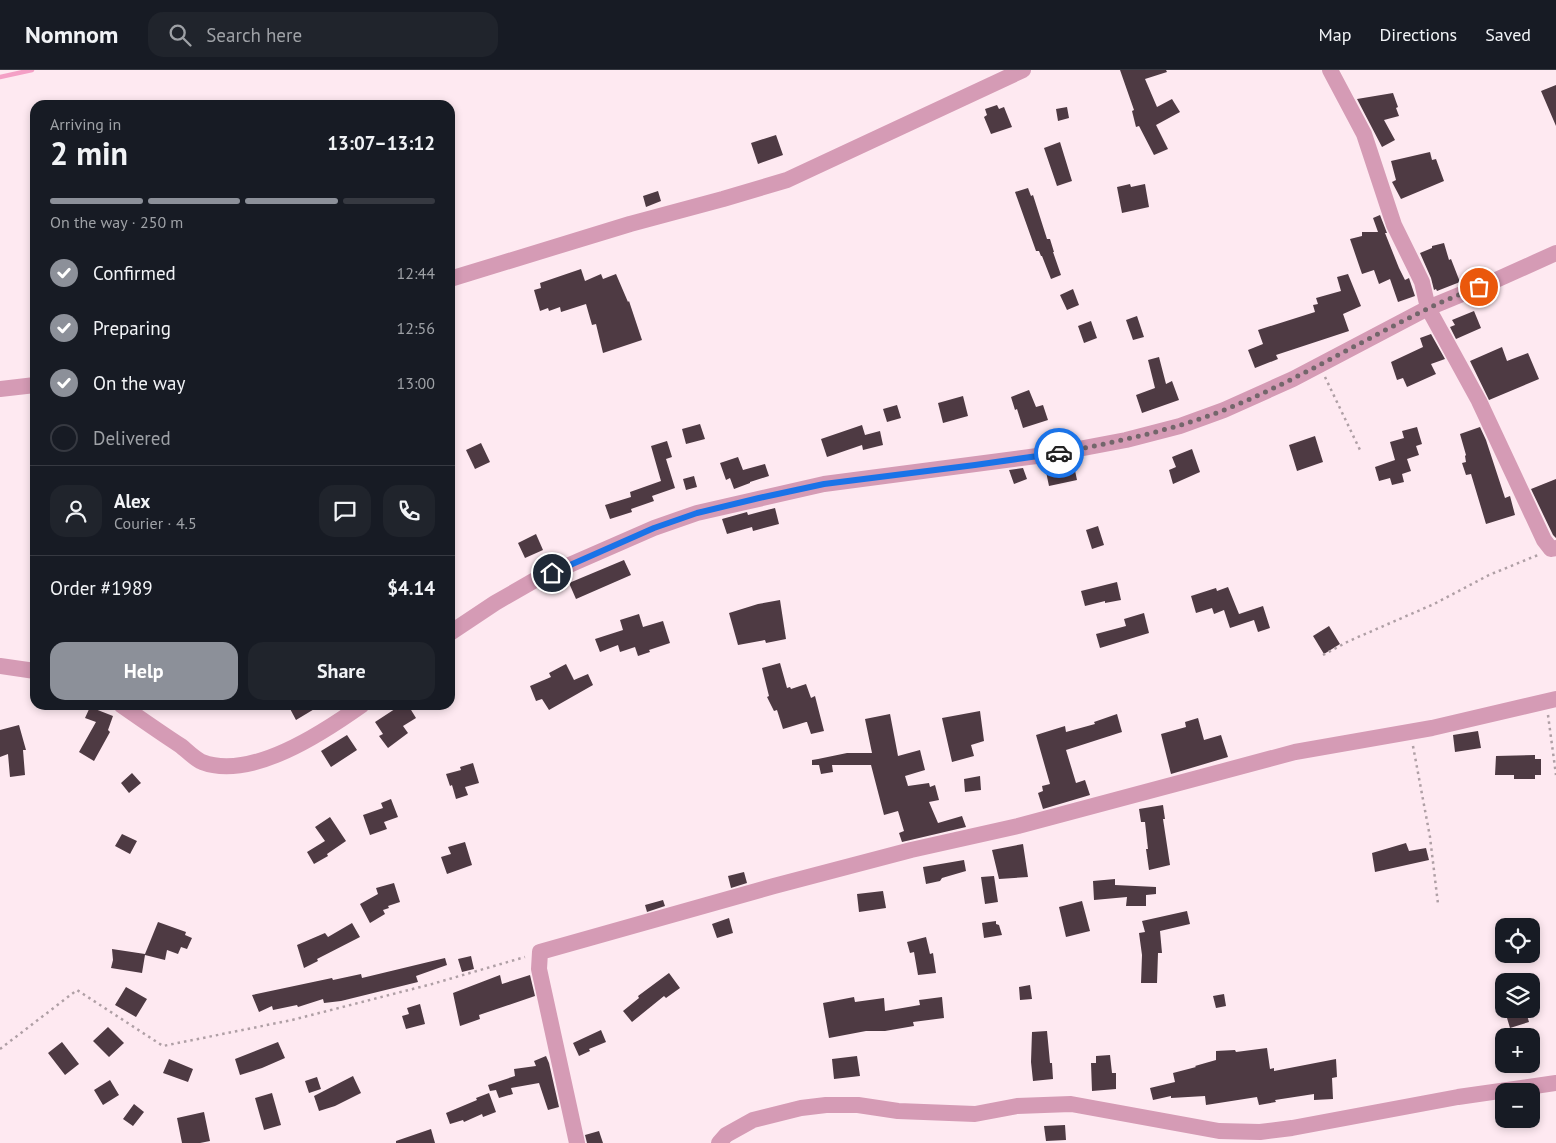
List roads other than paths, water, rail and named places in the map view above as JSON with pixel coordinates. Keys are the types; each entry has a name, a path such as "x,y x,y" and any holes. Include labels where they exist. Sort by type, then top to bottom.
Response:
{"street":[{"path":"455,277 630,224 787,180 1023,70"},
{"path":"1330,70 1364,134 1394,225 1422,282 1428,308 1479,401 1544,540 1554,549"},
{"path":"455,623 535,580 654,528 697,513 824,484 1052,454 1126,440 1180,426 1224,410 1294,379 1428,308 1556,253"},
{"path":"0,389 30,386"},
{"path":"0,666 30,670"},
{"path":"577,1143 540,969 540,952 910,850 1018,826 1296,752 1410,732 1551,700"},
{"path":"128,710 202,762 229,766 247,765 282,751 322,732 355,710"},
{"path":"720,1143 726,1135 753,1120 801,1108 826,1105 858,1105 898,1111 974,1114 1017,1106 1070,1104 1220,1131 1260,1132 1292,1128 1466,1096 1556,1083"}],"waterway":[{"path":"0,77 32,70"}]}
